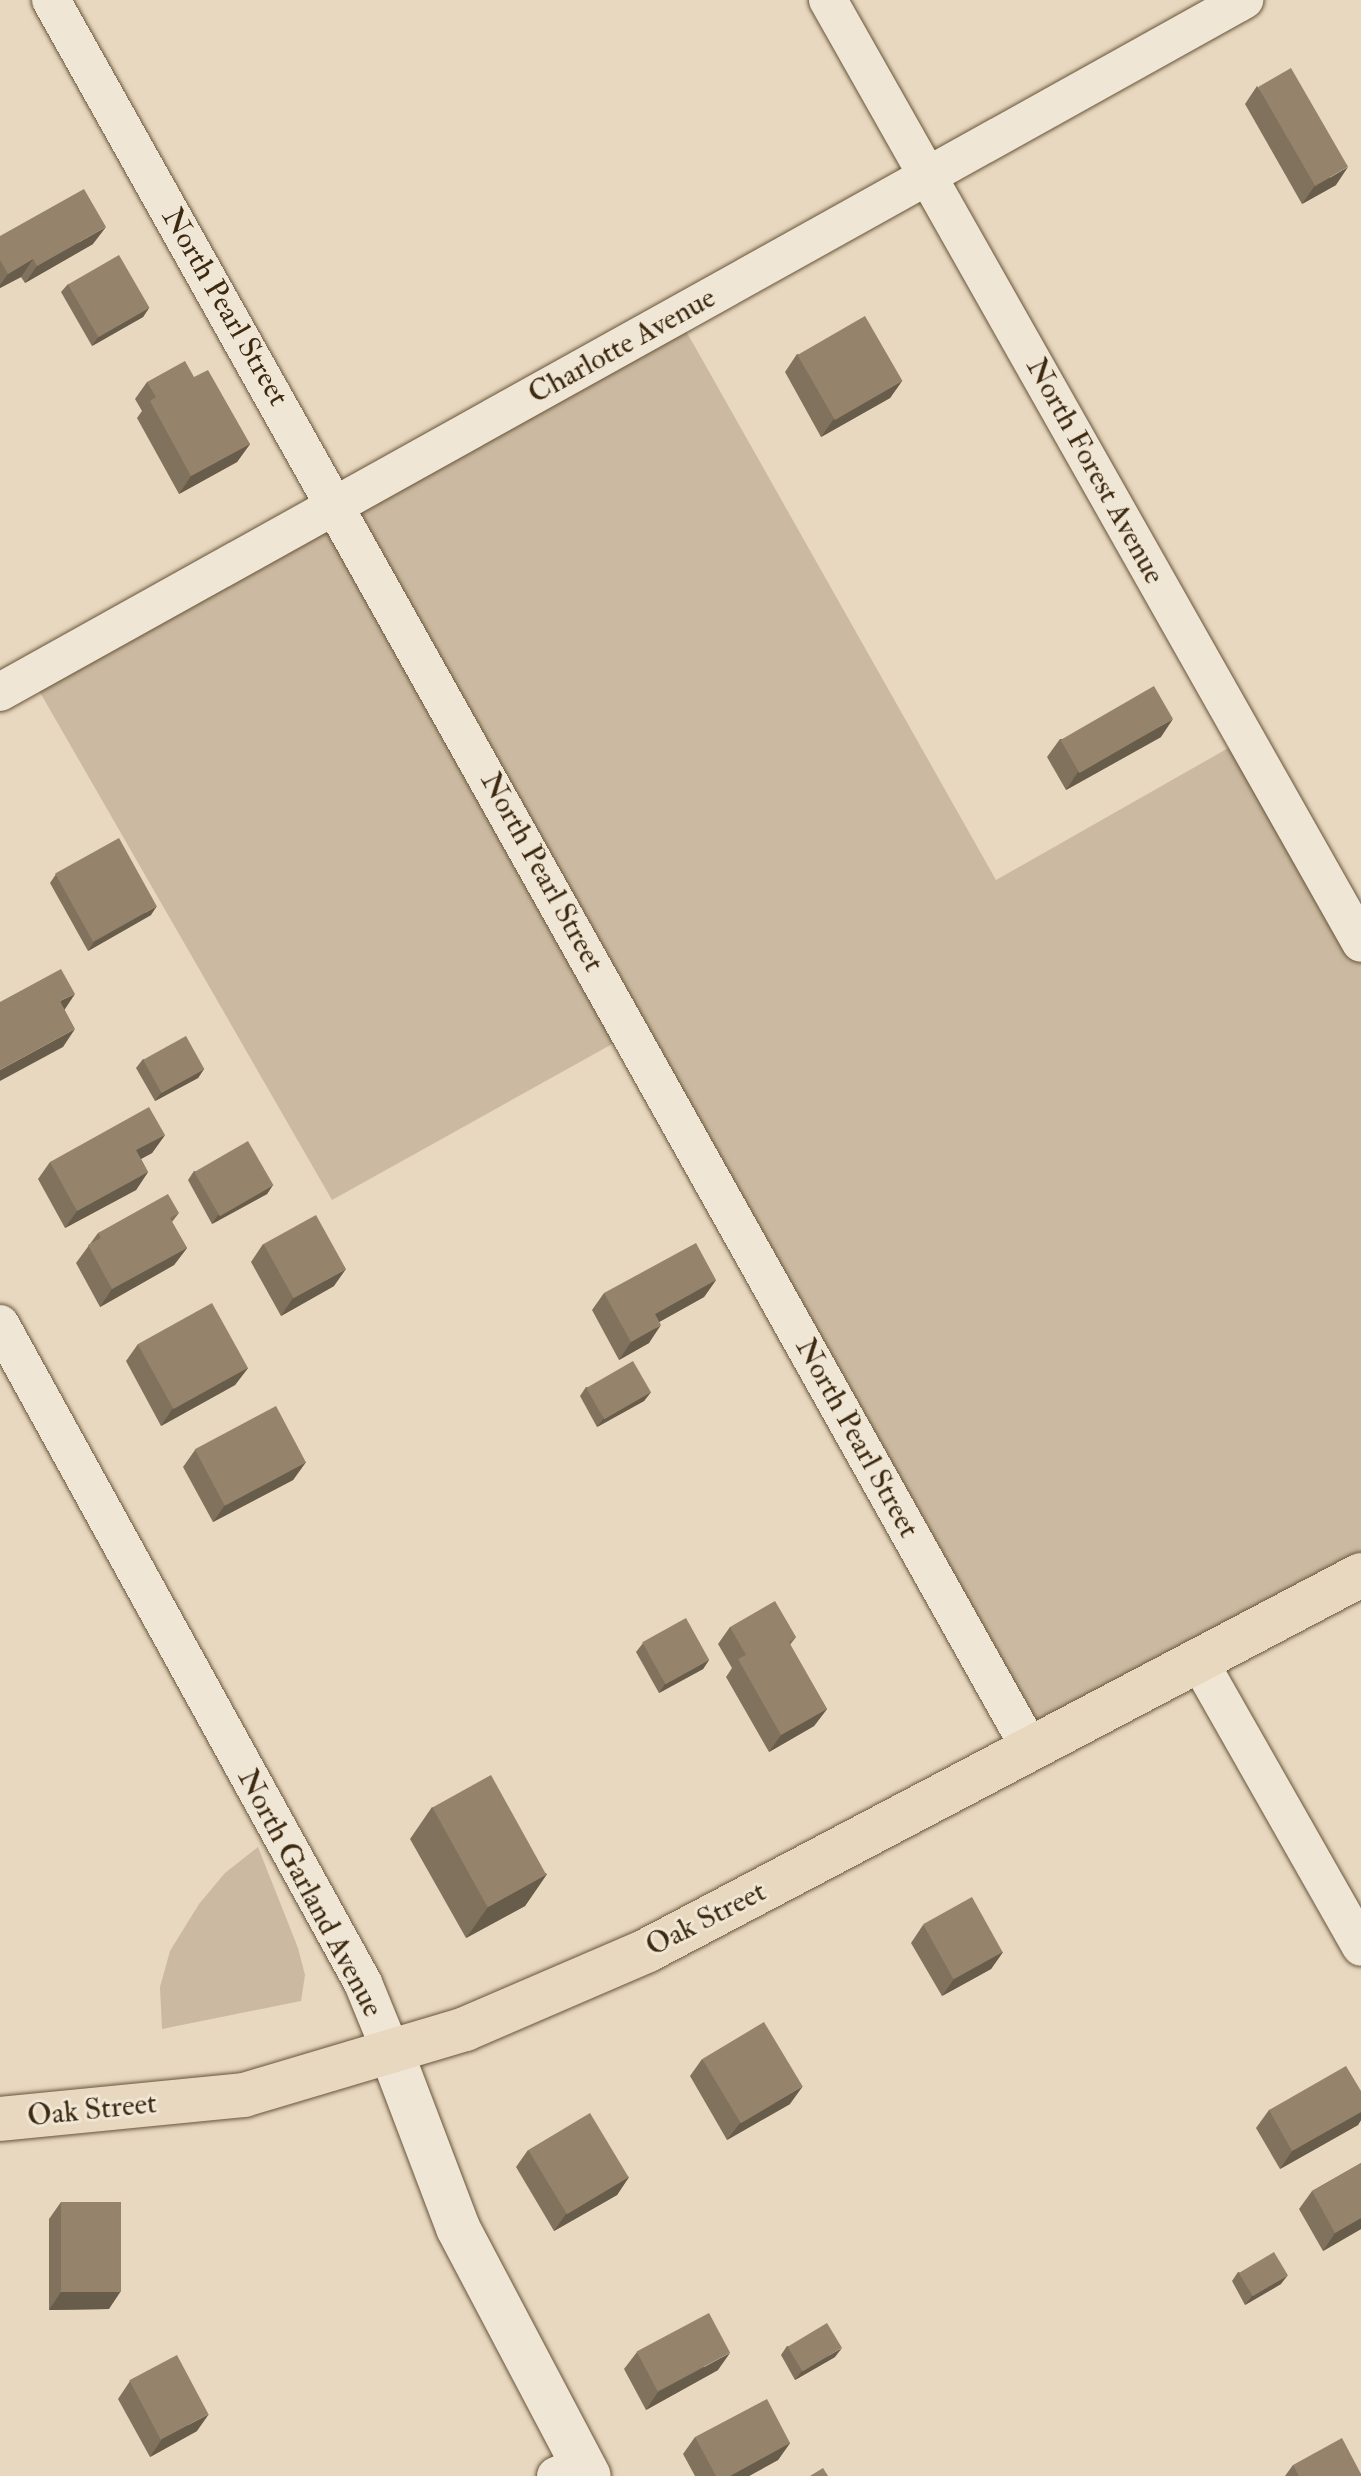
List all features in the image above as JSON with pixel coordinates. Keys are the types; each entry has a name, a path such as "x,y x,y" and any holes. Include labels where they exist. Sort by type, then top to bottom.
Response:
{"highway":[{"name":"Oak Street","path":"0,2119 244,2095 392,2054 560,1991 646,1951 1029,1746 1361,1575"}],"street":[{"name":"North Pearl Street","path":"51,0 337,504 1029,1746"},
{"name":"North Forest Avenue","path":"828,0 1361,943"},
{"name":"Charlotte Avenue","path":"0,692 1244,0"},
{"name":"North Garland Avenue","path":"0,1324 363,1983 458,2228 576,2472"},
{"path":"1197,1658 1361,1947"}],"shaded area":[{"path":"677,315 996,880 1246,738 1361,943 1361,1575 1029,1746 632,1033 332,1200 30,675"},
{"path":"258,1847 298,1948 305,1975 301,2001 162,2029 160,1987 170,1951 199,1904 225,1873"}],"building":[{"path":"1291,68 1348,167 1315,186 1258,87"},
{"path":"84,189 106,227 37,266 33,259 8,274 0,260 0,236"},
{"path":"119,255 150,308 98,337 68,284"},
{"path":"865,316 902,381 835,420 797,355"},
{"path":"185,361 194,377 208,370 250,444 191,476 150,401 156,397 147,382"},
{"path":"1154,686 1173,719 1079,773 1060,740"},
{"path":"119,838 157,906 93,942 55,873"},
{"path":"61,969 75,994 60,1001 75,1029 0,1070 0,1002"},
{"path":"186,1036 204,1069 162,1093 143,1060"},
{"path":"149,1107 165,1135 136,1150 148,1172 77,1211 50,1162"},
{"path":"248,1141 274,1185 220,1216 194,1172"},
{"path":"168,1194 179,1213 170,1218 187,1248 112,1289 88,1245 101,1238 98,1233"},
{"path":"316,1215 346,1269 294,1298 264,1244"},
{"path":"696,1243 716,1280 655,1314 661,1325 631,1342 604,1293"},
{"path":"212,1303 248,1368 174,1409 138,1344"},
{"path":"633,1361 651,1392 604,1419 586,1388"},
{"path":"276,1406 306,1463 225,1506 195,1449"},
{"path":"775,1601 796,1637 789,1642 827,1709 781,1735 738,1659 746,1655 730,1627"},
{"path":"686,1618 709,1660 666,1684 642,1642"},
{"path":"491,1775 546,1875 488,1907 432,1807"},
{"path":"972,1897 1003,1952 954,1979 923,1924"},
{"path":"764,2022 803,2086 741,2123 702,2059"},
{"path":"1346,2066 1361,2091 1361,2112 1292,2151 1269,2110"},
{"path":"590,2113 629,2177 567,2214 528,2150"},
{"path":"1361,2163 1361,2218 1335,2233 1312,2191"},
{"path":"61,2202 121,2202 121,2292 61,2292"},
{"path":"1274,2252 1288,2275 1253,2296 1239,2273"},
{"path":"709,2313 730,2353 658,2391 637,2351"},
{"path":"827,2323 842,2348 803,2372 788,2347"},
{"path":"177,2355 208,2414 161,2440 129,2380"},
{"path":"767,2399 790,2443 730,2476 716,2476 695,2437"},
{"path":"1342,2438 1361,2476 1299,2476 1293,2465"},
{"path":"823,2468 828,2476 810,2476"}]}
